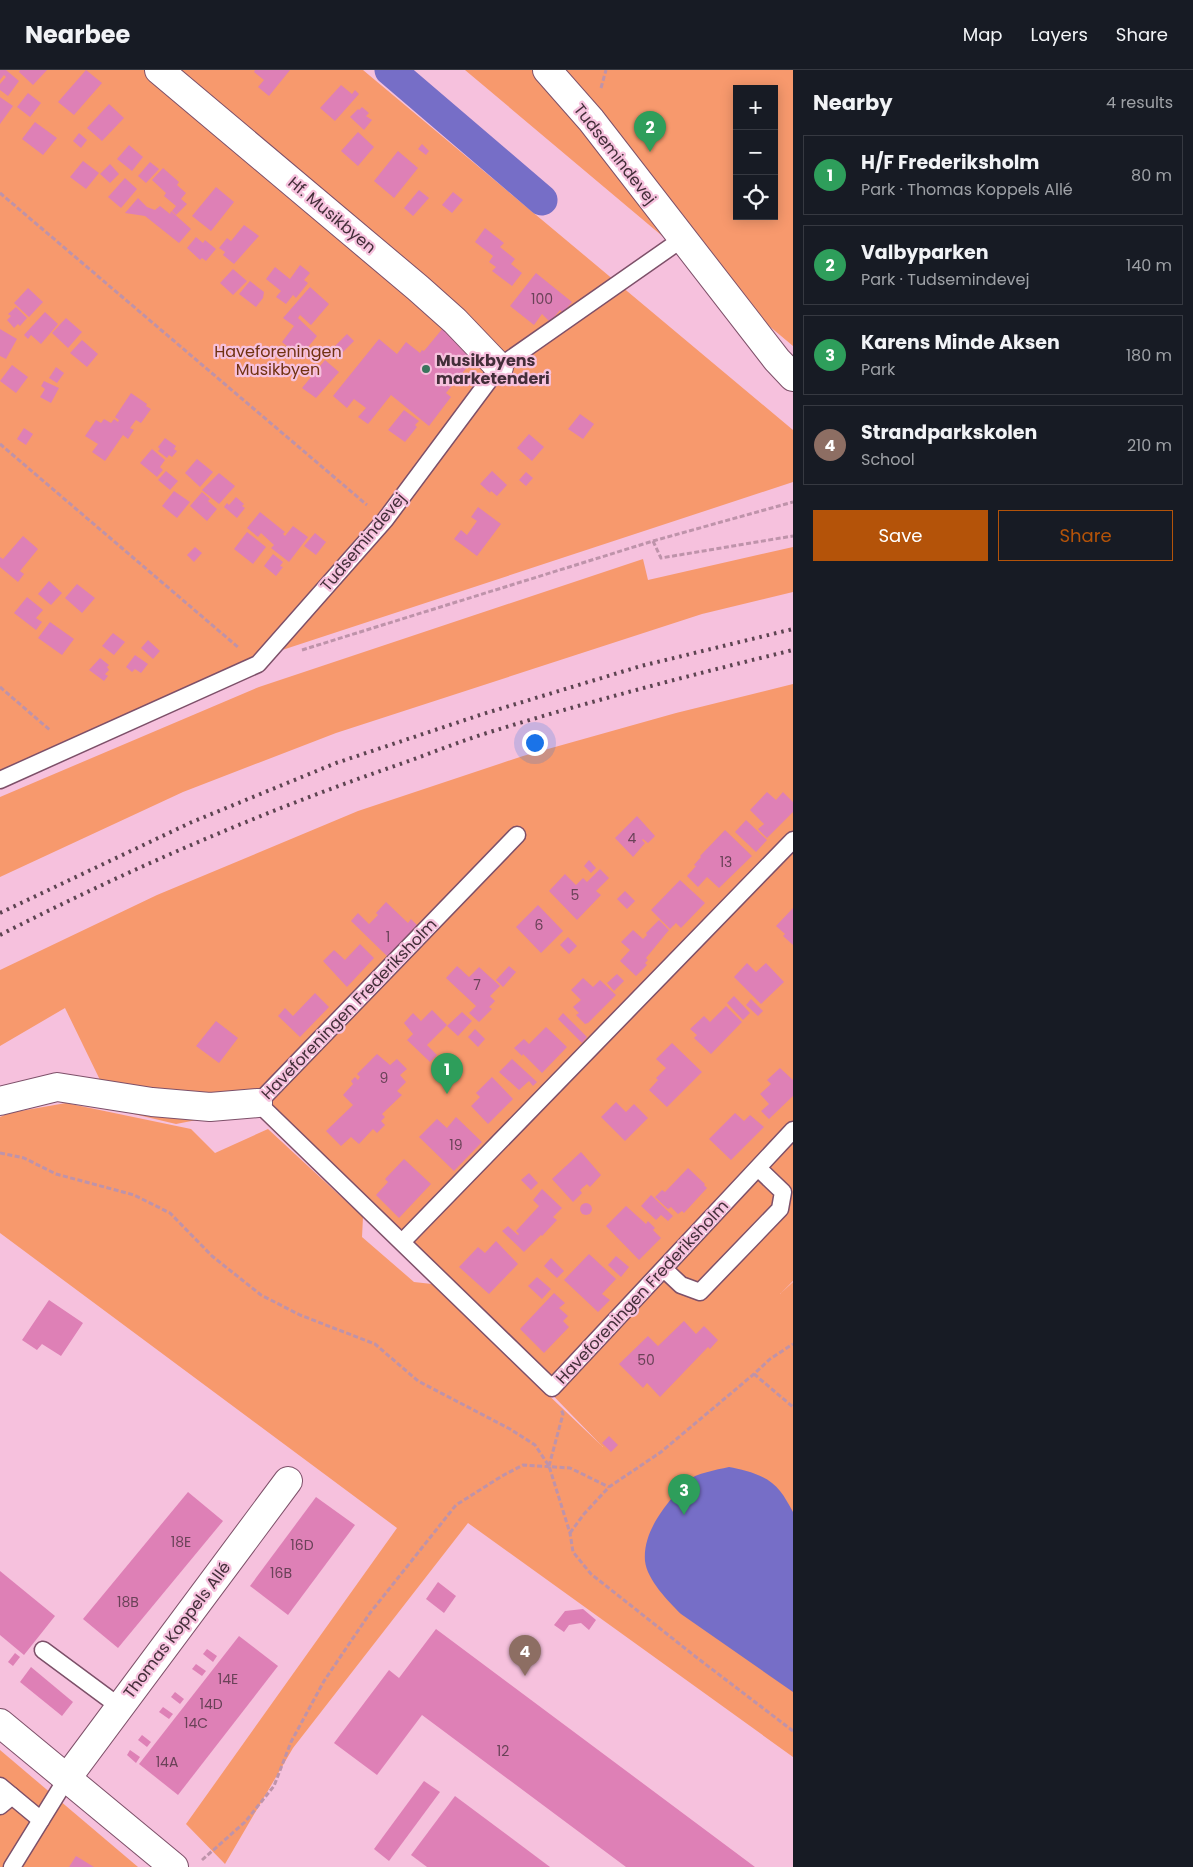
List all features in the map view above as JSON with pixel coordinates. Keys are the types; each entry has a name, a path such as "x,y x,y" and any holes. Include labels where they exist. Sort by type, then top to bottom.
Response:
{"street":[{"name":"Hf. Musikbyen","path":"160,70 418,288 455,321 499,367"},
{"name":"Tudsemindevej","path":"547,70 591,120 682,239 793,378"},
{"path":"0,1101 57,1087 152,1102 200,1106 258,1103"},
{"name":"Thomas Koppels Allé","path":"67,1778 288,1481"},
{"path":"0,1723 174,1867"}],"lane":[{"name":"Tudsemindevej","path":"0,780 258,664 385,520 499,367 682,239"},
{"name":"Haveforeningen Frederiksholm","path":"517,835 258,1103 403,1241 552,1388 793,1130"},
{"path":"403,1241 793,840"},
{"path":"664,1269 681,1285 700,1292 780,1209 784,1192 758,1168"},
{"path":"43,1650 120,1707"},
{"path":"12,1867 67,1778"},
{"path":"4,1796 41,1820"}],"path":[{"path":"0,193 385,520"},
{"path":"0,444 258,664 653,541 793,502"},
{"path":"653,541 661,558 793,536"},
{"path":"0,688 70,747"},
{"path":"0,1153 24,1158 56,1174 134,1195 170,1213 212,1256 261,1295 300,1315 375,1344 418,1381 510,1429 535,1445 549,1466 570,1533 573,1552 591,1574 793,1731"},
{"path":"570,1533 584,1514 609,1487 661,1452 770,1359 793,1344"},
{"path":"754,1374 793,1407"},
{"path":"549,1466 563,1414 552,1388"},
{"path":"200,1861 245,1822 274,1786 291,1742 324,1681 370,1613 456,1505 523,1465 570,1468 609,1487"}],"green space":[{"name":"Haveforeningen Musikbyen","path":"0,70 363,70 793,430 793,482 246,662 0,781"},
{"path":"465,70 793,70 793,346"},
{"path":"793,547 793,592 702,614 336,733 183,792 0,877 0,797 259,687 643,559 648,580"},
{"path":"793,684 793,1281 780,1294 793,1282 793,1757 468,1523 293,1748 225,1864 186,1824 397,1528 0,1233 0,1117 9,1113 66,1103 191,1129 215,1153 268,1129 363,1217 362,1237 414,1282 432,1284 603,1447 403,1241 253,1109 176,1124 100,1106 101,1082 65,1008 0,1046 0,970 157,895 358,811 523,756 676,713"},
{"path":"0,1750 138,1867 0,1867"}],"shaded area":[{"path":"729,1467 750,1472 770,1481 782,1493 793,1512 793,1692 681,1614 654,1583 645,1561 647,1542 654,1524 682,1485 696,1476"}],"building":[{"path":"0,70 6,70 19,81 8,96 0,90 0,84 6,77 4,75 0,80"},
{"path":"20,70 47,70 33,85 19,72"},
{"path":"86,70 102,83 74,115 58,102"},
{"path":"255,70 290,70 269,96 258,87 264,80 254,72"},
{"path":"341,85 352,94 355,90 359,94 335,121 320,108"},
{"path":"28,93 41,103 30,117 17,107"},
{"path":"0,97 13,106 0,124"},
{"path":"109,104 124,118 102,141 87,128"},
{"path":"362,107 369,113 366,116 372,120 364,130 350,117"},
{"path":"35,122 57,138 43,155 22,139"},
{"path":"358,132 374,147 358,166 341,151"},
{"path":"79,133 87,140 81,148 73,141"},
{"path":"422,144 429,151 426,155 418,149"},
{"path":"129,145 143,157 132,171 117,159"},
{"path":"398,151 418,168 394,198 374,181"},
{"path":"83,161 99,173 86,189 70,177"},
{"path":"150,162 159,169 146,183 138,176"},
{"path":"110,164 119,174 110,183 100,174"},
{"path":"163,168 179,182 177,185 186,193 181,199 187,204 176,215 172,211 176,206 164,196 166,193 152,180"},
{"path":"125,178 137,189 121,208 108,197"},
{"path":"216,187 234,202 211,231 192,216"},
{"path":"419,190 429,198 413,216 404,208"},
{"path":"453,192 463,200 452,213 442,205"},
{"path":"138,198 147,207 155,210 160,206 170,214 171,211 191,229 179,243 145,216 125,213"},
{"path":"244,225 259,236 234,264 223,255 225,252 219,248 227,238 231,241"},
{"path":"485,228 504,243 500,247 515,259 511,264 522,273 512,286 492,271 496,267 489,262 493,256 475,242"},
{"path":"196,237 203,243 205,240 216,249 206,261 202,258 200,260 187,248"},
{"path":"300,265 310,273 304,280 308,283 296,298 293,295 286,304 276,297 281,291 266,279 275,267 290,279"},
{"path":"233,269 247,281 233,295 220,283"},
{"path":"536,273 572,302 563,313 560,310 550,322 542,314 534,325 510,306"},
{"path":"250,281 264,292 263,298 256,307 239,294"},
{"path":"310,287 329,304 311,325 300,315 298,318 317,336 300,357 282,342 294,326 283,318"},
{"path":"28,288 43,302 29,317 14,303"},
{"path":"16,307 27,318 20,326 18,324 14,328 7,320 11,316 8,314"},
{"path":"45,312 58,324 41,344 31,335 28,339 24,335"},
{"path":"66,318 82,332 68,348 52,333"},
{"name":"Musikbyens marketenderi","path":"443,328 477,355 446,393 451,397 429,426 391,395 368,424 358,417 366,408 354,399 347,408 333,396 379,339 397,354 406,342 420,353 422,350 424,351"},
{"path":"0,329 17,339 6,359 0,356"},
{"path":"347,334 354,341 342,353 335,346"},
{"path":"82,340 98,354 87,367 70,353"},
{"path":"325,360 339,372 316,398 302,388"},
{"path":"12,365 28,377 16,393 0,381"},
{"path":"56,367 64,373 57,383 49,378"},
{"path":"44,381 59,388 51,403 40,397 45,389 41,386"},
{"path":"131,393 151,409 141,423 136,420 130,428 134,430 128,439 123,435 105,461 92,452 98,444 85,436 96,420 101,423 104,419 111,423 114,419 118,422 119,420 115,417"},
{"path":"404,410 419,421 415,425 417,427 405,442 388,430"},
{"path":"580,414 594,424 583,439 568,429"},
{"path":"24,428 33,434 26,445 17,439"},
{"path":"529,434 544,447 532,461 517,448"},
{"path":"165,438 176,446 174,449 177,451 172,457 169,455 167,458 158,451 160,449 158,447"},
{"path":"152,449 165,460 160,467 163,470 157,477 140,463"},
{"path":"197,459 213,472 200,487 185,473"},
{"path":"166,471 178,481 170,490 158,480"},
{"path":"492,471 507,485 497,496 491,491 490,493 480,484"},
{"path":"526,472 533,478 526,486 519,480"},
{"path":"219,473 235,486 219,504 202,490"},
{"path":"174,491 190,502 177,518 162,506"},
{"path":"202,492 217,509 207,521 190,506"},
{"path":"236,497 244,504 242,506 245,508 237,518 224,507 227,503 229,505"},
{"path":"478,507 501,524 477,556 454,539 461,530 467,535 477,521 471,517"},
{"path":"260,512 285,532 283,534 285,536 293,526 308,537 289,562 271,548 274,545 261,533 258,537 247,528"},
{"path":"247,532 266,547 253,564 234,549"},
{"path":"315,533 326,542 316,555 304,546"},
{"path":"23,536 38,549 20,571 24,574 18,582 0,567 0,557 3,559"},
{"path":"195,547 202,553 194,562 187,555"},
{"path":"273,554 283,562 280,566 283,567 276,576 264,566"},
{"path":"49,581 62,593 51,605 38,594"},
{"path":"77,584 95,598 82,613 65,598"},
{"path":"27,597 43,610 36,618 42,622 36,630 14,613"},
{"path":"50,622 74,639 62,655 38,638"},
{"path":"113,633 125,642 114,655 102,646"},
{"path":"148,640 160,651 153,659 141,648"},
{"path":"135,655 148,664 141,673 135,669 132,672 126,667"},
{"path":"100,658 109,665 107,667 109,670 105,674 108,676 104,681 89,670"},
{"path":"767,792 776,800 783,792 793,802 793,812 767,838 758,829 764,824 750,810"},
{"path":"637,816 655,836 648,843 643,839 645,843 633,857 615,838"},
{"path":"746,820 767,840 756,852 735,832"},
{"path":"725,830 752,856 719,888 707,877 698,887 687,876 696,866 694,865 700,856"},
{"path":"589,860 596,868 591,873 584,866"},
{"path":"600,869 609,878 596,891 601,895 577,920 549,891 565,874 576,885 583,878 587,882"},
{"path":"680,880 705,903 681,928 676,923 670,929 651,910"},
{"path":"625,891 635,901 627,909 617,899"},
{"path":"386,902 408,923 411,919 417,925 388,957 351,921 358,913 369,924 378,915 376,913"},
{"path":"538,905 563,931 541,953 516,927"},
{"path":"793,908 793,945 776,926"},
{"path":"659,920 669,930 646,958 648,960 645,963 647,965 636,976 620,961 630,950 621,942 633,930 643,939 647,935 646,933"},
{"path":"568,937 577,946 569,954 560,945"},
{"path":"360,944 374,958 347,987 323,961 334,950 345,960"},
{"path":"747,963 756,972 766,963 784,982 761,1004 734,977"},
{"path":"457,966 469,977 479,967 500,986 490,996 495,1001 489,1007 492,1009 479,1022 469,1013 476,1006 446,978"},
{"path":"509,966 516,972 503,987 496,980"},
{"path":"617,974 624,981 614,991 607,983"},
{"path":"583,978 593,987 600,980 616,995 585,1024 576,1015 579,1013 573,1007 581,1000 571,990"},
{"path":"315,993 329,1007 300,1037 278,1016 285,1008 293,1016"},
{"path":"734,996 750,1013 743,1020 727,1003"},
{"path":"751,999 763,1011 758,1016 746,1005"},
{"path":"726,1006 742,1022 711,1054 694,1038 697,1035 690,1029 704,1016 710,1022"},
{"path":"432,1010 447,1025 427,1045 437,1055 430,1062 407,1040 413,1034 404,1023 413,1013 421,1021"},
{"path":"462,1012 472,1021 458,1036 447,1026"},
{"path":"563,1013 587,1037 582,1043 558,1019"},
{"path":"216,1021 238,1038 219,1063 196,1046"},
{"path":"546,1027 567,1047 542,1073 523,1054 522,1056 514,1048 524,1039 529,1044"},
{"path":"475,1029 485,1039 478,1047 468,1037"},
{"path":"672,1043 702,1072 667,1107 649,1090 658,1080 656,1078 666,1068 656,1059"},
{"path":"377,1054 390,1065 397,1059 407,1069 400,1075 406,1082 397,1091 402,1095 382,1114 385,1117 381,1121 385,1125 377,1133 373,1129 359,1144 351,1137 341,1146 326,1131 353,1105 343,1095 353,1084 351,1081 355,1077 358,1080 360,1077 357,1074"},
{"path":"512,1059 537,1082 533,1086 529,1081 519,1090 499,1072"},
{"path":"780,1068 793,1080 793,1096 769,1119 761,1111 769,1104 760,1094 771,1084 767,1080"},
{"path":"492,1077 513,1099 488,1124 471,1106 480,1097 476,1093"},
{"path":"616,1102 626,1112 634,1104 648,1118 625,1141 601,1117"},
{"path":"735,1113 744,1121 750,1115 764,1127 731,1160 709,1139"},
{"path":"456,1117 482,1142 454,1171 419,1137 437,1119 447,1128"},
{"path":"581,1152 601,1175 590,1187 587,1184 580,1190 582,1193 573,1202 552,1179"},
{"path":"404,1159 431,1184 399,1218 376,1195 388,1182 385,1179"},
{"path":"688,1168 707,1188 684,1213 682,1211 678,1214 671,1207 668,1209 655,1197 662,1190 665,1192"},
{"path":"529,1173 538,1183 531,1190 521,1180"},
{"path":"542,1189 562,1208 553,1217 557,1220 524,1252 502,1231 508,1226 519,1234 516,1231 539,1206 533,1200"},
{"path":"651,1195 673,1216 668,1221 661,1215 656,1220 641,1206"},
{"path":"584,1203 588,1203 592,1209 588,1215 584,1215 580,1211 580,1207"},
{"path":"626,1206 646,1224 648,1221 661,1238 639,1260 606,1226"},
{"path":"496,1241 518,1264 489,1294 459,1267 478,1247 485,1253"},
{"path":"589,1254 616,1279 602,1294 610,1300 598,1312 564,1280"},
{"path":"616,1256 629,1267 621,1277 608,1265"},
{"path":"551,1258 564,1271 557,1278 544,1266"},
{"path":"537,1277 551,1289 542,1299 528,1286"},
{"path":"554,1293 565,1303 559,1308 568,1316 563,1321 569,1327 544,1353 520,1329"},
{"path":"49,1300 83,1323 61,1356 42,1344 37,1350 22,1340"},
{"path":"684,1321 696,1334 704,1326 718,1340 710,1349 708,1347 660,1397 647,1383 643,1388 619,1364 648,1336 658,1346"},
{"path":"609,1436 618,1445 611,1452 602,1443"},
{"path":"188,1492 223,1521 118,1648 83,1619"},
{"path":"316,1497 355,1525 288,1615 250,1586"},
{"path":"0,1571 55,1616 24,1655 0,1635"},
{"path":"438,1582 456,1596 444,1613 426,1599"},
{"path":"583,1609 596,1620 589,1630 581,1623 569,1625 564,1632 554,1625 565,1611"},
{"path":"436,1629 755,1867 626,1867 422,1715 377,1775 334,1743 389,1670 399,1678"},
{"path":"239,1636 278,1666 178,1795 139,1764"},
{"path":"207,1649 217,1656 213,1662 203,1654"},
{"path":"15,1653 20,1657 13,1666 8,1662"},
{"path":"196,1664 206,1671 202,1676 192,1669"},
{"path":"31,1667 73,1702 62,1716 20,1682"},
{"path":"175,1692 184,1699 180,1704 171,1697"},
{"path":"163,1707 173,1714 169,1719 159,1712"},
{"path":"142,1735 151,1742 147,1747 138,1740"},
{"path":"130,1750 140,1757 136,1763 127,1755"},
{"path":"424,1781 440,1792 389,1861 374,1849"},
{"path":"455,1796 550,1867 427,1867 411,1855"},
{"path":"76,1856 94,1867 69,1867"}],"waterway":[{"path":"390,70 542,200"}],"railway":[{"path":"0,913 192,822 336,763 483,714 641,666 793,629"},
{"path":"0,935 149,863 251,820 354,780 490,732 603,699 793,650"}],"place":[{"name":"Valbyparken","path":"650,152"},
{"name":"Musikbyens marketenderi","path":"426,369"},
{"name":"H/F Frederiksholm","path":"447,1094"},
{"name":"Karens Minde Aksen","path":"684,1515"},
{"name":"Strandparkskolen","path":"525,1676"}]}
